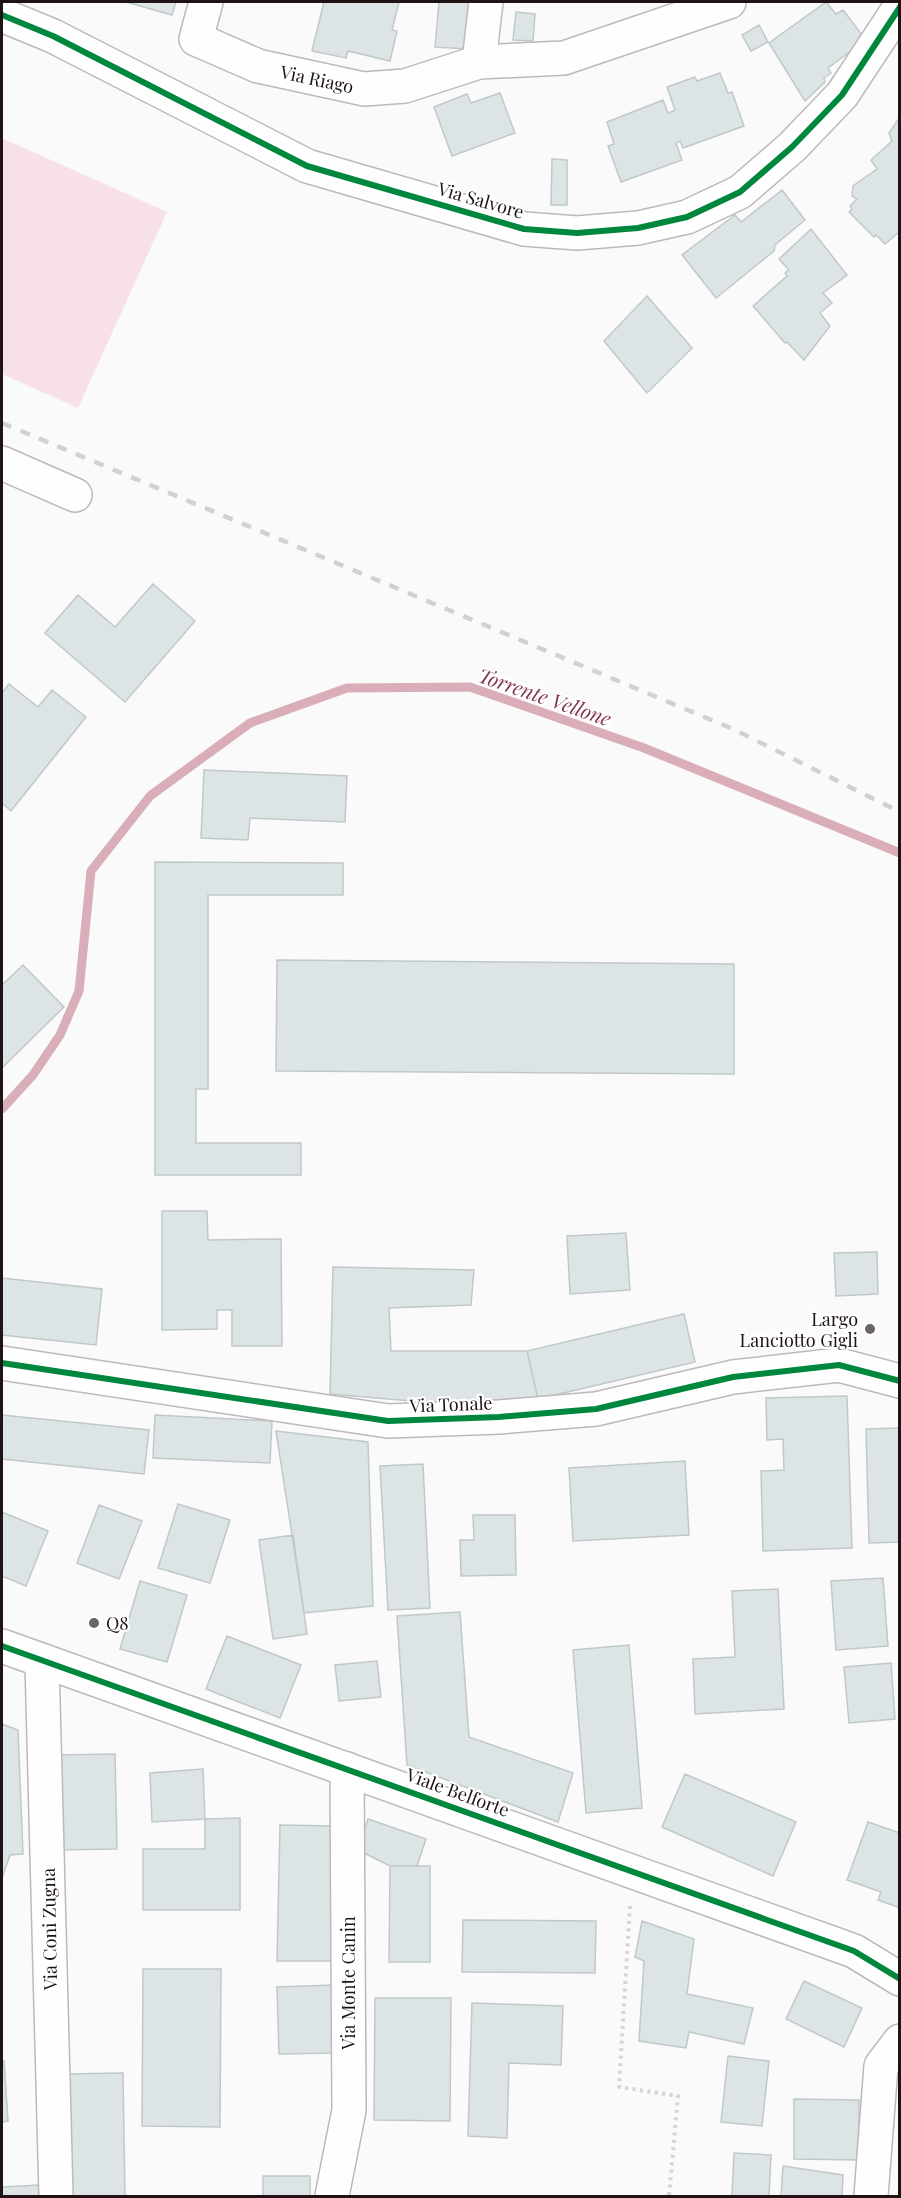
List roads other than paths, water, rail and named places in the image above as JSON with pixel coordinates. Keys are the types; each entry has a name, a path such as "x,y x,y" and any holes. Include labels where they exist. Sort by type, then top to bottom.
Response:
{"street":[{"name":"Via Riago","path":"206,2 196,39 258,66 364,89 405,86 479,62 564,58 729,2"},
{"path":"479,62 486,2"},
{"name":"Via Salvore","path":"2,15 53,36 307,166 524,228 577,233 638,228 687,218 740,192 792,147 842,95 900,7"},
{"path":"2,464 75,495"},
{"name":"Via Tonale","path":"2,1363 388,1421 499,1417 596,1409 733,1377 839,1365 900,1381"},
{"name":"Viale Belforte","path":"2,1646 854,1951 900,1979"},
{"name":"Via Coni Zugna","path":"42,1662 56,2196"},
{"name":"Via Monte Canin","path":"332,2196 349,2110 347,1769"},
{"name":"Viale Belforte","path":"854,1951 900,1957"},
{"path":"871,2196 881,2066 900,2041"}],"waterway":[{"name":"Torrente Vellone","path":"2,1109 33,1075 60,1035 79,991 91,871 150,796 250,723 347,688 470,687 644,748 900,853"}],"railway":[{"path":"2,423 733,729 900,812"}],"place":[{"name":"Largo Lanciotto Gigli","path":"870,1329"},
{"name":"Q8","path":"94,1623"}]}
